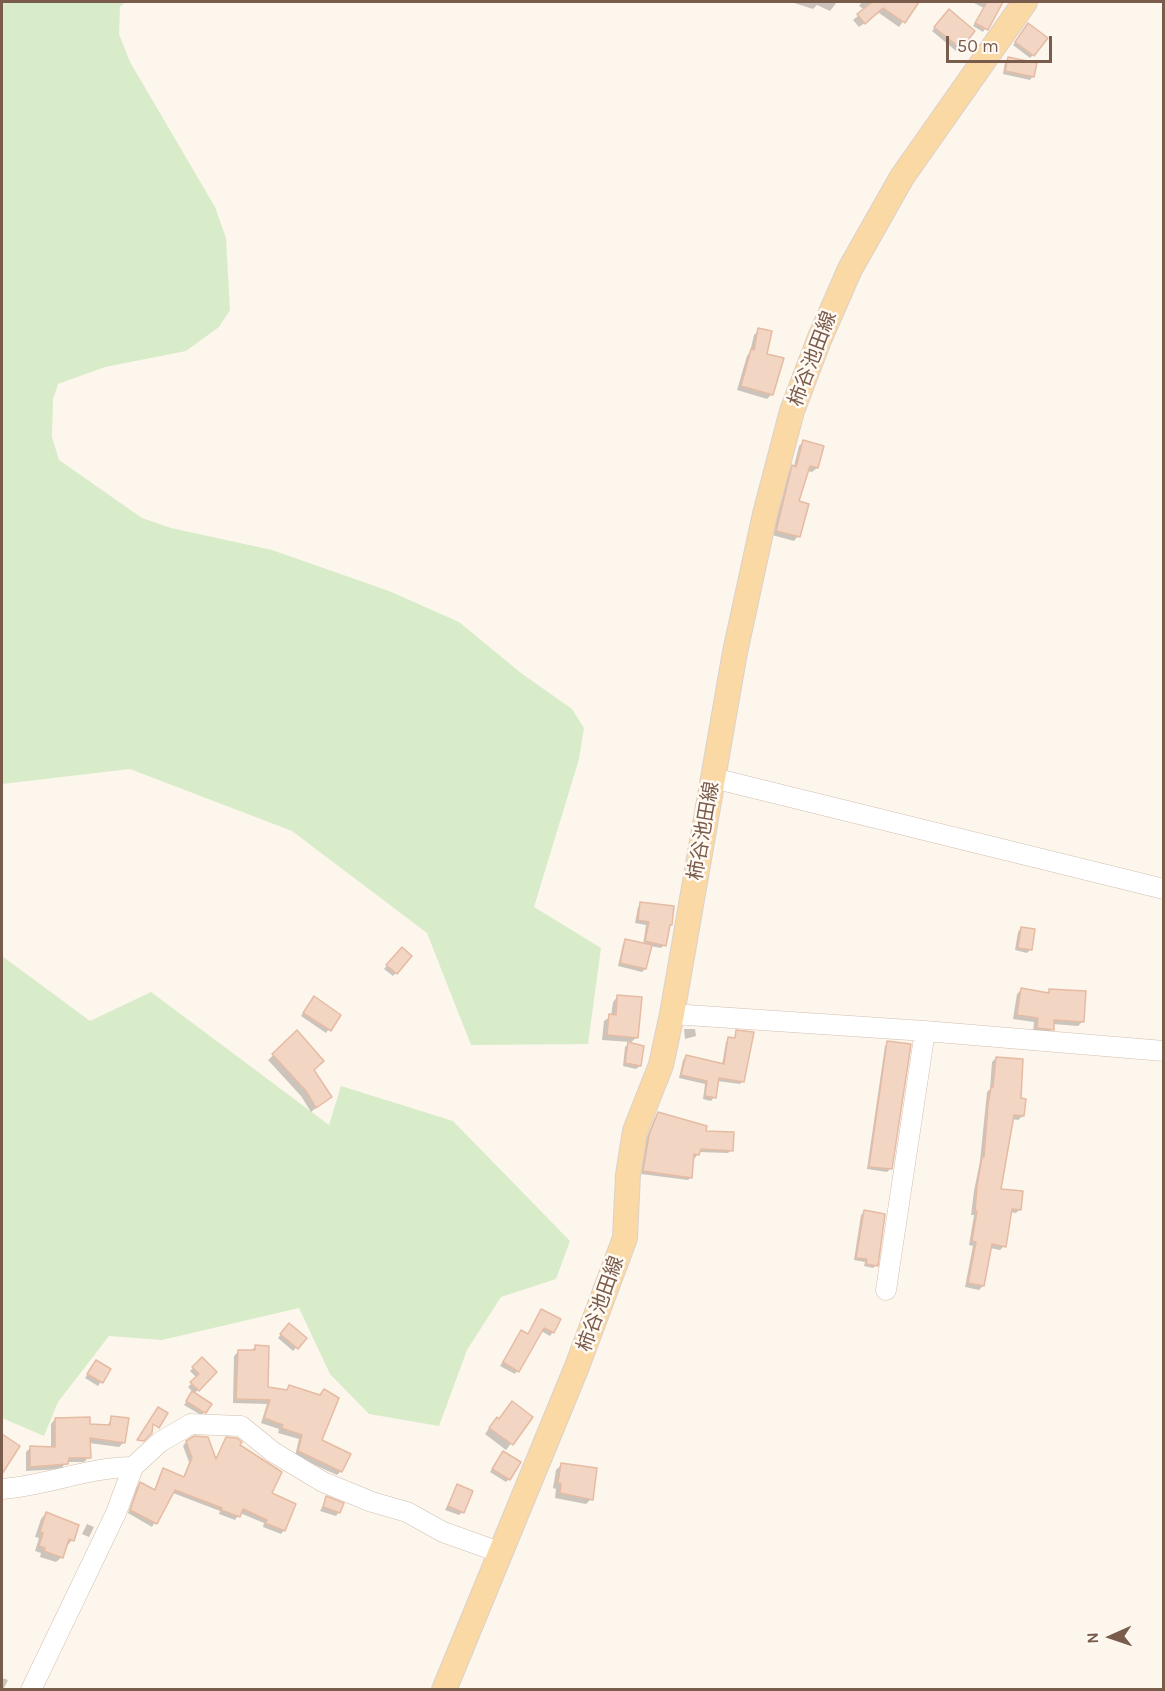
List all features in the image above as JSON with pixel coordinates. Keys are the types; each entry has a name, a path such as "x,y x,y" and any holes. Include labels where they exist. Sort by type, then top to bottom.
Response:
{"main road":[{"name":"柿谷池田線","path":"444,1689 576,1369 625,1238 628,1175 635,1131 661,1065 672,1014 735,652 765,514 792,411 819,340 850,269 902,177 1025,2"}],"street":[{"path":"713,777 1164,889"},
{"path":"672,1014 925,1031 1164,1051"},
{"path":"886,1290 925,1031"},
{"path":"31,1689 116,1513 133,1467 160,1442 190,1424 241,1426 273,1452 323,1482 372,1503 407,1512 443,1532 499,1552"},
{"path":"2,1489 26,1488 113,1467 133,1467"}],"green space":[{"path":"2,2 125,2 120,7 119,34 130,62 215,207 226,238 230,310 219,327 186,351 105,367 58,384 53,399 52,437 59,460 142,518 171,528 272,550 389,591 459,622 521,673 572,709 584,728 579,759 534,907 601,948 588,1044 471,1045 427,933 292,831 130,769 2,784"},
{"path":"2,956 90,1021 151,992 329,1125 341,1086 453,1121 570,1241 556,1279 501,1297 467,1350 439,1426 369,1414 330,1374 299,1308 162,1340 109,1336 58,1402 44,1436 2,1418"}],"building":[{"path":"872,2 919,2 905,23 883,8 865,24 857,14"},
{"path":"987,2 1003,2 988,30 975,23"},
{"path":"949,9 975,31 961,49 934,27"},
{"path":"1028,23 1048,38 1034,56 1015,42"},
{"path":"1008,57 1037,63 1034,77 1005,71"},
{"path":"758,328 772,331 767,354 784,358 773,395 741,386 751,349 754,350"},
{"path":"803,440 824,446 818,468 810,466 799,501 809,504 800,537 776,531 792,465 796,467"},
{"path":"640,902 674,906 666,946 645,941 649,922 638,920"},
{"path":"1021,927 1035,929 1032,950 1018,948"},
{"path":"625,939 652,945 646,969 620,963"},
{"path":"402,947 412,956 397,974 386,965"},
{"path":"1021,988 1049,993 1049,989 1086,991 1084,1022 1054,1020 1054,1030 1037,1028 1038,1018 1017,1015"},
{"path":"617,995 642,997 638,1038 607,1035 609,1014 616,1015"},
{"path":"314,996 341,1015 331,1031 303,1013"},
{"path":"297,1030 324,1061 314,1070 332,1097 316,1108 306,1091 272,1054"},
{"path":"736,1030 754,1032 744,1082 719,1078 716,1098 705,1096 707,1081 681,1075 686,1055 724,1064 728,1037 735,1038"},
{"path":"887,1041 911,1044 892,1169 869,1167"},
{"path":"628,1042 644,1046 641,1066 625,1063"},
{"path":"996,1057 1023,1059 1021,1098 1026,1099 1024,1116 1014,1115 1001,1189 1023,1191 1021,1210 1012,1209 1006,1247 992,1244 984,1286 968,1283 976,1242 972,1241 977,1211 975,1211 977,1186 982,1157 984,1157 988,1105 991,1087 993,1087"},
{"path":"658,1112 707,1126 706,1131 734,1132 733,1151 701,1149 699,1155 694,1154 692,1178 643,1171 649,1135"},
{"path":"864,1210 885,1214 878,1266 866,1264 867,1259 856,1258"},
{"path":"541,1309 561,1319 554,1333 544,1328 519,1372 503,1362 521,1330 528,1334"},
{"path":"289,1323 307,1338 298,1349 280,1334"},
{"path":"255,1345 269,1346 268,1387 287,1390 289,1385 320,1395 324,1389 339,1398 322,1440 351,1454 342,1472 298,1451 302,1435 281,1428 283,1425 264,1418 270,1400 236,1399 238,1350 255,1350"},
{"path":"202,1357 217,1372 199,1391 190,1382 199,1374 192,1367"},
{"path":"96,1360 111,1369 103,1383 87,1374"},
{"path":"192,1391 212,1404 206,1413 186,1401"},
{"path":"512,1401 533,1417 513,1445 489,1428"},
{"path":"158,1407 168,1413 159,1428 153,1424 152,1433 144,1441 137,1440"},
{"path":"111,1416 129,1418 125,1443 90,1438 91,1458 69,1458 68,1464 30,1467 30,1446 55,1447 55,1418 90,1417 90,1424 110,1425"},
{"path":"2,1434 20,1446 2,1474"},
{"path":"194,1436 208,1437 216,1459 226,1437 237,1438 242,1442 240,1445 282,1472 272,1493 296,1504 285,1531 265,1523 267,1520 243,1509 240,1517 175,1490 157,1524 130,1510 140,1482 155,1490 163,1468 184,1477 192,1458 186,1441"},
{"path":"503,1451 521,1462 510,1480 492,1469"},
{"path":"561,1463 597,1468 593,1500 560,1493 561,1484 558,1483"},
{"path":"457,1484 473,1491 464,1513 448,1506"},
{"path":"326,1496 344,1503 340,1513 323,1507"},
{"path":"46,1512 79,1525 74,1541 69,1539 63,1558 44,1551 45,1548 39,1546 43,1533 40,1532"}]}
